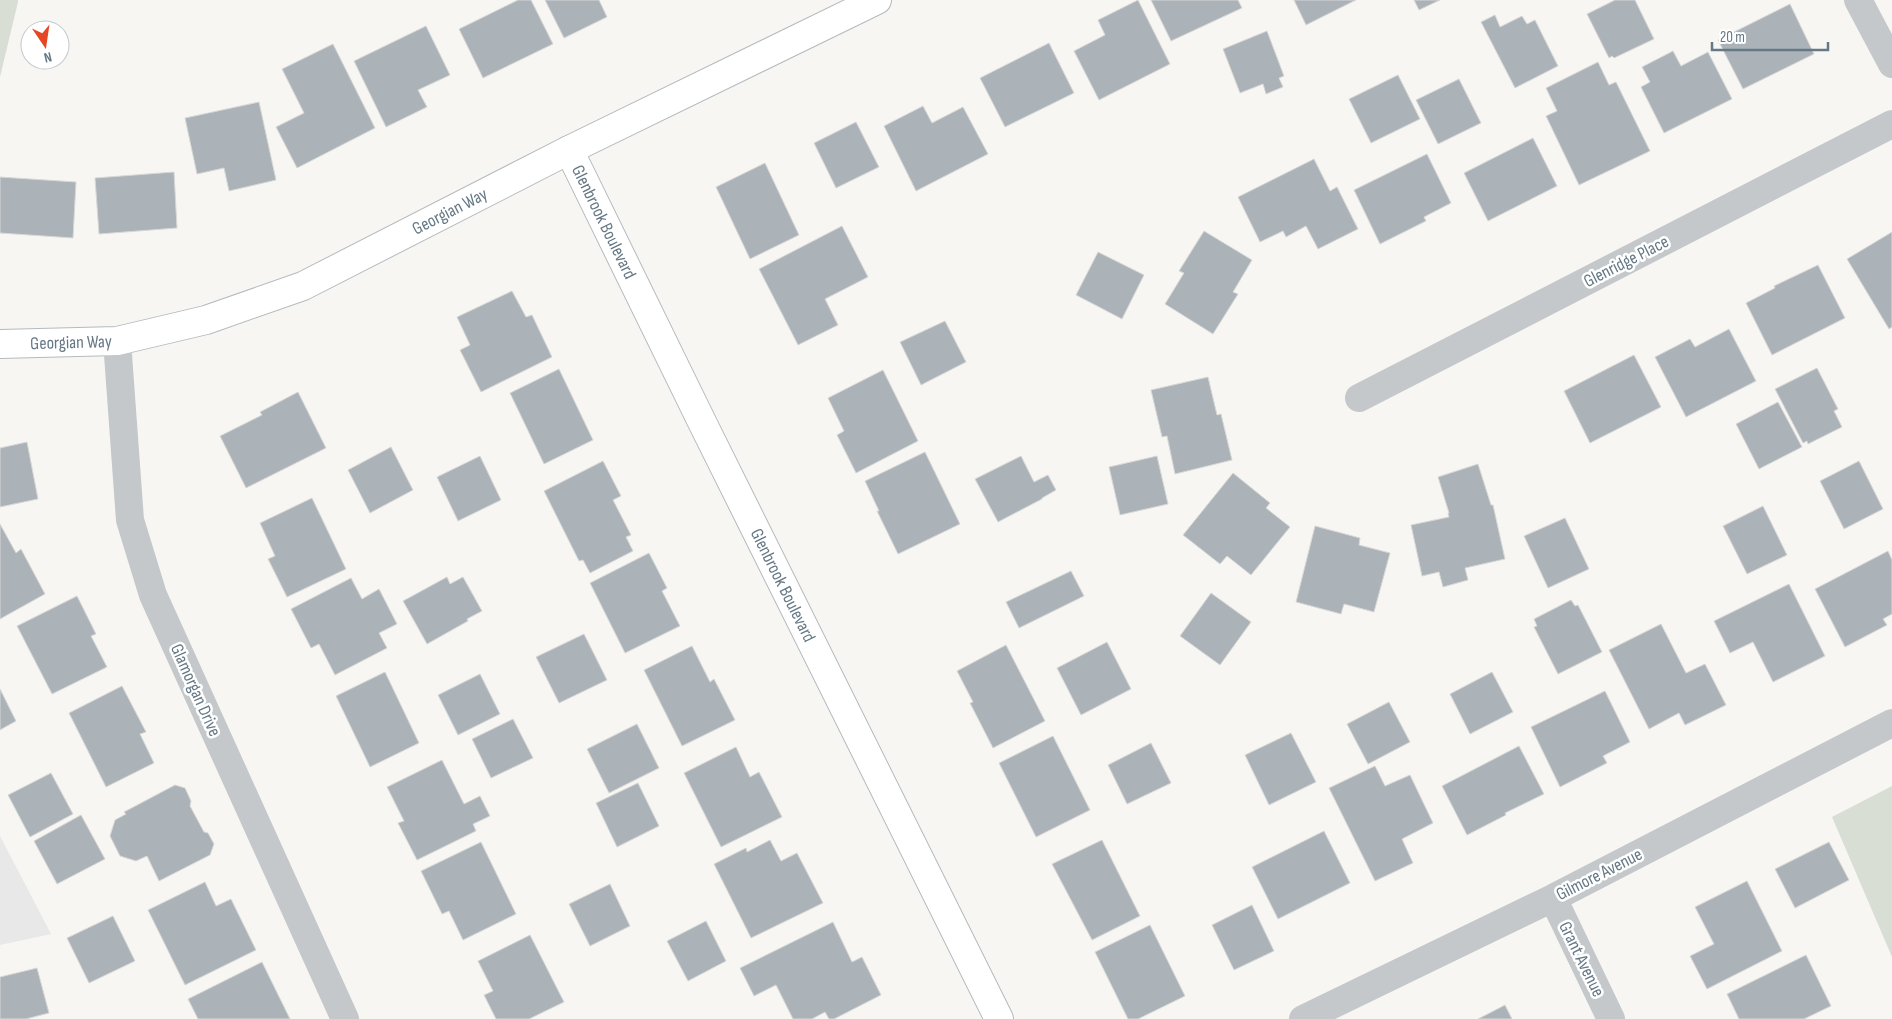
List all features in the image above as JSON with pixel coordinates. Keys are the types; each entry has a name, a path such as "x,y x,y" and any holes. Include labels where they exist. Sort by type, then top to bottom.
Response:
{"street":[{"name":"Georgian Way","path":"0,344 117,341 206,320 304,286 569,150 877,0"},
{"path":"1858,0 1892,64"},
{"name":"Glenridge Place","path":"1359,398 1892,124"},
{"name":"Glenbrook Boulevard","path":"569,150 706,431 1000,1019"},
{"name":"Glamorgan Drive","path":"117,341 130,520 152,595 346,1019"},
{"name":"Gilmore Avenue","path":"1303,1019 1552,898 1892,723"},
{"name":"Grant Avenue","path":"1552,898 1611,1019"}],"shaded area":[{"path":"0,0 18,0 18,2 0,77"},
{"path":"1892,786 1892,957 1832,817"},
{"path":"0,836 51,934 0,945"}],"building":[{"path":"518,0 531,0 553,44 483,78 459,29"},
{"path":"545,0 599,0 607,17 564,38"},
{"path":"1138,0 1170,64 1099,100 1074,51 1105,35 1098,20"},
{"path":"1151,0 1238,0 1242,8 1171,41"},
{"path":"1294,0 1356,0 1306,25"},
{"path":"1414,0 1440,0 1419,10"},
{"path":"1615,0 1635,0 1654,39 1614,58 1612,56 1609,58 1587,14"},
{"path":"1790,4 1814,54 1743,89 1718,40"},
{"path":"1495,15 1500,27 1522,16 1527,24 1535,20 1558,66 1515,88 1481,22"},
{"path":"426,26 450,75 418,90 427,107 386,127 354,61"},
{"path":"1267,31 1284,76 1279,78 1283,87 1266,94 1263,84 1240,93 1223,49"},
{"path":"1049,43 1074,93 1005,127 980,78"},
{"path":"333,44 375,128 297,168 276,127 304,113 282,69"},
{"path":"1673,51 1681,66 1708,52 1732,99 1664,133 1641,87 1650,82 1642,67"},
{"path":"1598,62 1609,85 1616,82 1650,151 1579,185 1546,116 1557,111 1546,88"},
{"path":"1398,75 1420,119 1371,143 1349,99"},
{"path":"1459,79 1481,123 1438,144 1416,100"},
{"path":"259,102 276,180 229,191 224,168 197,174 185,118"},
{"path":"923,106 932,123 963,107 988,154 916,191 884,126"},
{"path":"856,122 879,167 836,188 814,143"},
{"path":"1533,138 1557,186 1488,221 1464,173"},
{"path":"1427,154 1451,203 1424,217 1426,221 1380,244 1354,190"},
{"path":"1314,159 1330,191 1337,187 1358,229 1318,249 1306,226 1286,237 1283,231 1260,242 1238,197"},
{"path":"765,163 799,235 750,259 716,187"},
{"path":"174,172 177,228 99,234 95,178"},
{"path":"0,177 76,182 73,238 0,233"},
{"path":"842,226 868,277 825,299 838,325 798,345 759,269"},
{"path":"1204,231 1252,260 1233,292 1238,294 1213,334 1165,304 1184,273 1179,271"},
{"path":"1892,232 1892,327 1889,329 1847,259"},
{"path":"1098,252 1144,275 1122,319 1076,295"},
{"path":"1818,265 1845,318 1772,355 1746,303 1775,288 1774,286"},
{"path":"512,291 526,317 532,315 552,357 481,392 460,350 470,345 457,317"},
{"path":"945,321 966,362 921,385 900,342"},
{"path":"1729,329 1756,381 1686,417 1655,357 1690,339 1695,347"},
{"path":"1634,355 1661,407 1590,443 1564,391"},
{"path":"1817,368 1838,409 1834,411 1842,427 1808,444 1807,441 1803,443 1775,389"},
{"path":"559,369 593,440 544,464 510,393"},
{"path":"883,370 918,441 856,473 837,435 844,431 828,398"},
{"path":"1208,377 1217,415 1221,414 1232,460 1175,474 1167,436 1162,437 1151,390"},
{"path":"298,392 326,448 246,488 220,436 262,415 260,412"},
{"path":"1778,402 1802,447 1759,469 1736,424"},
{"path":"27,442 38,499 0,507 0,448"},
{"path":"391,447 413,490 370,513 348,470"},
{"path":"925,452 960,524 898,554 865,481"},
{"path":"480,456 501,500 458,521 437,477"},
{"path":"1021,456 1034,482 1048,475 1056,490 998,522 975,479"},
{"path":"1157,456 1168,504 1120,515 1109,467"},
{"path":"603,461 621,496 613,500 631,535 626,537 633,551 590,573 583,560 579,561 544,491"},
{"path":"1859,461 1883,509 1844,529 1820,481"},
{"path":"1478,464 1491,505 1493,505 1505,559 1465,568 1468,580 1443,587 1439,572 1422,576 1411,525 1449,517 1438,477"},
{"path":"1233,473 1270,503 1266,508 1290,527 1251,575 1227,556 1220,564 1183,535"},
{"path":"312,498 346,569 287,597 268,559 275,556 260,523"},
{"path":"1763,506 1787,555 1747,574 1723,526"},
{"path":"1565,518 1589,569 1548,588 1524,536"},
{"path":"0,524 16,553 21,549 45,594 0,619"},
{"path":"1315,526 1360,538 1359,545 1390,553 1374,612 1344,604 1341,614 1296,602"},
{"path":"1888,551 1892,560 1892,614 1883,619 1887,625 1845,647 1815,589"},
{"path":"649,553 667,588 662,591 680,626 625,653 590,583"},
{"path":"1071,571 1084,596 1019,628 1006,602"},
{"path":"447,577 450,584 463,577 482,611 427,644 403,601"},
{"path":"351,578 362,599 379,589 397,624 379,633 387,648 335,675 319,644 311,648 291,609"},
{"path":"1789,584 1825,656 1773,682 1753,642 1730,653 1714,621"},
{"path":"1211,593 1251,622 1220,665 1180,636"},
{"path":"77,596 96,634 91,636 107,667 52,694 17,626"},
{"path":"1571,600 1575,606 1578,605 1602,652 1558,674 1534,627 1537,626 1534,619"},
{"path":"1661,624 1686,673 1705,664 1726,705 1685,725 1679,713 1649,729 1609,650"},
{"path":"584,634 607,680 559,703 536,657"},
{"path":"1107,642 1131,689 1081,715 1057,668"},
{"path":"1006,645 1045,721 993,748 970,703 973,702 957,671"},
{"path":"692,646 710,682 714,679 735,720 682,746 644,670"},
{"path":"385,672 419,743 370,767 336,696"},
{"path":"1492,672 1513,712 1470,734 1450,694"},
{"path":"480,674 500,714 458,735 438,695"},
{"path":"122,686 146,732 140,734 154,763 106,787 69,713"},
{"path":"0,689 16,721 0,730"},
{"path":"1605,691 1630,742 1603,756 1607,763 1560,787 1531,727"},
{"path":"1389,702 1410,742 1368,764 1347,724"},
{"path":"513,719 533,758 491,778 472,739"},
{"path":"637,724 659,768 609,793 587,749"},
{"path":"1291,733 1316,782 1269,805 1245,755"},
{"path":"1053,736 1090,810 1036,837 999,763"},
{"path":"1151,743 1171,783 1127,804 1108,765"},
{"path":"1519,746 1544,794 1505,813 1506,815 1467,835 1442,786"},
{"path":"736,747 750,777 759,772 782,817 721,847 684,773"},
{"path":"442,760 464,804 480,796 490,816 473,824 476,831 417,860 398,823 404,821 387,787"},
{"path":"1375,766 1385,786 1410,775 1433,823 1402,839 1413,863 1375,881 1329,788"},
{"path":"51,773 73,814 30,837 8,795"},
{"path":"638,783 659,826 617,847 596,803"},
{"path":"175,785 185,788 191,801 190,806 204,832 208,833 214,844 210,855 159,881 147,856 136,861 120,856 110,836 115,820 126,814 124,812"},
{"path":"81,815 105,859 57,884 34,841"},
{"path":"1324,831 1350,883 1278,919 1252,867"},
{"path":"770,840 781,861 797,853 823,903 751,938 714,864 746,848 747,852"},
{"path":"1102,840 1140,916 1092,940 1052,864"},
{"path":"481,842 516,914 463,940 449,911 442,914 421,871"},
{"path":"1829,842 1849,880 1795,908 1775,869"},
{"path":"1747,881 1782,951 1707,989 1690,956 1714,944 1695,907"},
{"path":"205,882 216,906 231,899 256,950 185,985 148,910"},
{"path":"610,884 630,926 590,946 569,904"},
{"path":"1252,905 1274,951 1234,970 1212,925"},
{"path":"113,916 135,961 89,983 67,938"},
{"path":"706,921 726,961 688,981 667,941"},
{"path":"833,922 852,962 862,957 881,995 834,1019 829,1019 825,1012 812,1019 793,1019 776,985 754,996 740,968"},
{"path":"1150,925 1185,996 1138,1019 1128,1019 1095,952"},
{"path":"530,935 564,1002 529,1019 496,1019 484,995 493,991 478,961"},
{"path":"1806,955 1831,1006 1804,1019 1739,1019 1727,994"},
{"path":"262,962 290,1019 198,1019 188,999"},
{"path":"37,968 49,1013 26,1019 0,1019 0,977"},
{"path":"1505,1005 1512,1019 1478,1019"}]}
